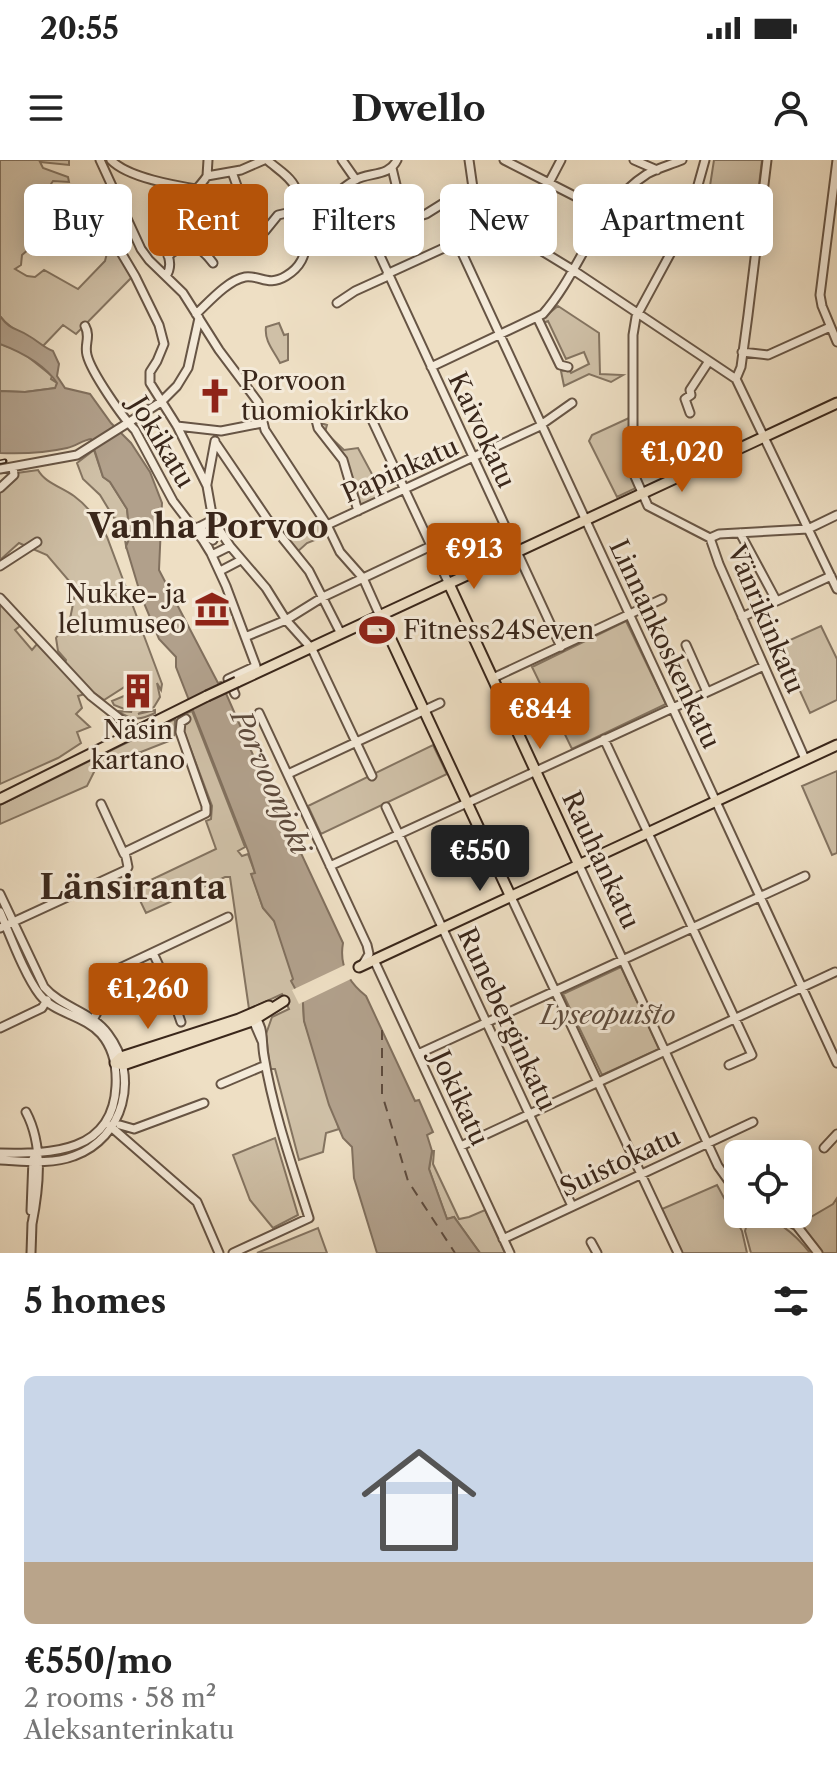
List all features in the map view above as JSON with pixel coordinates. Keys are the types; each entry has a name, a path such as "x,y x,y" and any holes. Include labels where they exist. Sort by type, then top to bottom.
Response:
{"main road":[{"path":"0,799 169,713 837,403"},
{"name":"Rauhankatu","path":"449,584 579,865"},
{"path":"380,616 511,897"},
{"path":"0,792 109,738 134,730"},
{"path":"361,966 837,745"},
{"path":"119,1062 253,1018"}],"street":[{"path":"201,184 207,176 208,160"},
{"path":"207,176 232,172 266,160 293,184"},
{"path":"342,160 356,180"},
{"path":"351,184 392,168 397,160"},
{"path":"469,160 474,184"},
{"path":"504,160 573,195"},
{"path":"549,182 561,160"},
{"path":"634,160 657,170"},
{"path":"635,184 657,170 682,160"},
{"path":"705,160 688,221 638,313 633,335 633,472 648,506 710,538 719,534 808,529 837,515"},
{"path":"736,379 767,160"},
{"path":"837,160 820,295 837,342"},
{"path":"104,161 175,184"},
{"path":"104,161 113,184"},
{"path":"392,168 396,184"},
{"path":"232,172 236,184"},
{"path":"268,226 274,217 284,214"},
{"path":"132,230 149,260 183,293 258,402 262,423 273,445 327,525 340,552 363,578 380,616"},
{"path":"337,303 440,250"},
{"path":"123,256 159,325 164,344 149,378 207,486"},
{"path":"166,276 170,266 168,256"},
{"path":"208,256 213,263"},
{"path":"0,469 72,457 161,402 177,386 188,368 198,316 233,283 243,278 273,281 284,278 301,265 304,256"},
{"name":"Kaivokatu","path":"380,256 561,647"},
{"name":"Linnankoskenkatu","path":"463,256 837,1063"},
{"path":"550,256 736,379 837,589"},
{"path":"431,367 537,317 556,299 581,256"},
{"path":"537,317 560,365 568,367"},
{"name":"Jokikatu","path":"85,326 90,333 86,353 126,422 135,430 173,501 210,551"},
{"path":"742,352 768,355 830,327"},
{"path":"690,413 685,399 691,395 690,390 709,361"},
{"name":"Papinkatu","path":"327,525 542,426 572,403"},
{"path":"316,420 318,428 337,450 358,511"},
{"name":"Rauhankatu","path":"373,422 449,584"},
{"path":"177,426 217,431 242,429 262,423"},
{"path":"217,431 207,486 213,520 224,539 266,588 286,620 312,649 372,776"},
{"path":"215,442 268,520 309,571 339,630"},
{"path":"0,488 14,475 13,467"},
{"path":"196,529 198,527 213,540 199,527 213,520"},
{"path":"740,533 776,600"},
{"name":"Vänrikinkatu","path":"710,538 805,759"},
{"path":"210,551 224,539"},
{"path":"0,566 37,542"},
{"path":"210,551 230,546"},
{"path":"245,637 286,620 323,597 431,546"},
{"path":"210,551 256,666 228,679 235,694"},
{"path":"220,571 241,560"},
{"path":"742,617 831,576"},
{"path":"0,598 91,696 134,730"},
{"path":"493,678 662,599"},
{"path":"686,645 707,692"},
{"path":"330,866 764,666"},
{"path":"288,774 440,703"},
{"path":"259,713 367,945 369,954 361,966"},
{"path":"124,854 207,811 180,732 181,722 186,719"},
{"path":"604,739 752,1055 729,1065"},
{"path":"6,925 126,870 128,862 101,804"},
{"name":"Runeberginkatu","path":"386,807 572,1206"},
{"name":"Rauhankatu","path":"579,865 724,1177"},
{"path":"418,1054 805,876"},
{"path":"0,894 6,925"},
{"path":"511,897 678,1253"},
{"path":"0,912 49,998 106,1032 119,1062 125,1093 118,1116 97,1143 75,1156 0,1160"},
{"path":"92,1022 120,968 228,917"},
{"path":"153,953 181,1022"},
{"name":"Jokikatu","path":"374,960 510,1253"},
{"path":"461,1146 835,972"},
{"path":"0,1028 42,1008 49,998"},
{"path":"233,1253 309,1218 287,1151 262,1041 253,1018"},
{"path":"221,1084 261,1067"},
{"path":"112,1124 134,1129 204,1103"},
{"path":"26,1112 36,1135 31,1253"},
{"name":"Suistokatu","path":"503,1239 753,1122"},
{"path":"112,1124 197,1202 219,1253"},
{"path":"824,1148 837,1134"},
{"path":"0,1153 35,1158"},
{"path":"799,1228 818,1253"},
{"path":"591,1242 597,1253"}],"green space":[{"path":"0,160 69,160 69,165 40,162 43,168 68,177 69,182 24,184 24,253 21,265 15,269 35,277 44,270 78,289 106,256 120,256 133,276 76,334 63,325 42,347 0,316"},
{"path":"714,160 762,160 759,184 710,184"},
{"path":"558,306 599,333 600,374 623,375 611,382 589,374 564,386 561,371 569,370 571,373 589,364 584,352 566,359 548,321 543,323 542,319"},
{"path":"279,323 284,335 288,334 288,360 280,363 266,332 266,327"},
{"path":"0,344 22,352 52,376 51,379 57,383 56,388 0,391"},
{"path":"629,418 632,421 636,488 617,497 589,441 592,435"},
{"path":"314,421 327,425 325,432 344,450 358,448 372,474 377,494 385,492 387,495 360,505 342,452 337,452"},
{"path":"94,450 103,477 110,482 127,509 130,537 126,546 122,521 114,518 100,495 83,479 77,463"},
{"path":"38,470 84,505 107,537 162,684 161,690 157,683 160,697 154,707 138,714 155,710 155,713 132,718 118,711 132,712 114,705 112,701 131,693 138,703 147,698 137,679 104,700 64,666 66,660 58,651 56,638 70,619 76,589 47,555 19,543 0,560 0,491 16,479 17,473"},
{"path":"321,520 330,534 307,543 296,553 286,540"},
{"path":"0,603 20,626 15,630 32,650 37,644 85,694 78,696 82,708 76,714 90,727 77,732 81,743 58,758 0,784"},
{"path":"626,621 666,704 572,749 532,667"},
{"path":"821,626 837,659 837,700 810,713 779,645"},
{"path":"192,711 245,847 238,851 242,856 248,854 263,908 274,920 303,1003 304,1020 339,1129 326,1133 323,1152 299,1160 275,1069 270,1069 266,1034 272,1017 289,1009 282,994 249,1009 230,877 146,913 134,888 216,849 206,821 211,819 212,806 182,726 188,723 187,713"},
{"path":"175,719 174,739 95,770 87,786 0,824 0,805"},
{"path":"433,745 447,774 321,834 308,806"},
{"path":"837,771 837,853 832,855 802,786"},
{"name":"Lyseopuisto","path":"621,967 659,1049 602,1075 563,994"},
{"path":"275,1138 298,1215 273,1228 250,1200 233,1155"},
{"path":"432,1151 433,1164 459,1219 485,1210 505,1253 480,1253 454,1217 447,1219 429,1169"},
{"path":"717,1185 724,1198 724,1228 740,1228 747,1253 682,1253 662,1209"},
{"path":"837,1198 837,1253 823,1253 802,1228 812,1228 812,1216 833,1204"},
{"path":"318,1228 327,1253 257,1253"},
{"path":"746,1228 784,1228 810,1253 751,1253"}],"water":[{"name":"Porvoonjoki","path":"0,316 10,327 53,351 59,364 57,376 65,388 90,394 111,423 131,443 150,472 162,503 159,570 218,683 221,682 264,780 270,777 301,842 299,849 343,943 342,959 346,972 366,996 415,1101 419,1100 433,1132 427,1135 432,1151 429,1169 447,1219 454,1217 480,1253 377,1253 354,1178 352,1147 343,1138 329,1105 304,1021 303,1003 291,981 293,979 274,921 263,908 251,874 255,873 248,851 176,667 176,657 159,639 141,596 126,546 130,537 127,509 110,482 103,477 91,439 50,451 0,453 0,391 55,388 57,383 32,359 0,344"}],"pier":[{"path":"347,964 353,978 299,1004 292,990"}],"ferry route":[{"path":"382,1030 382,1094 408,1181 455,1253"}],"railway":[{"path":"0,462 5,461"}],"place":[{"name":"Porvoon tuomiokirkko","path":"215,396"},
{"name":"Nukke- ja lelumuseo","path":"212,609"},
{"name":"Fitness24Seven","path":"377,630"},
{"name":"Näsin kartano","path":"138,691"}],"district":[{"name":"Vanha Porvoo","path":"208,526"},
{"name":"Länsiranta","path":"133,887"}]}
